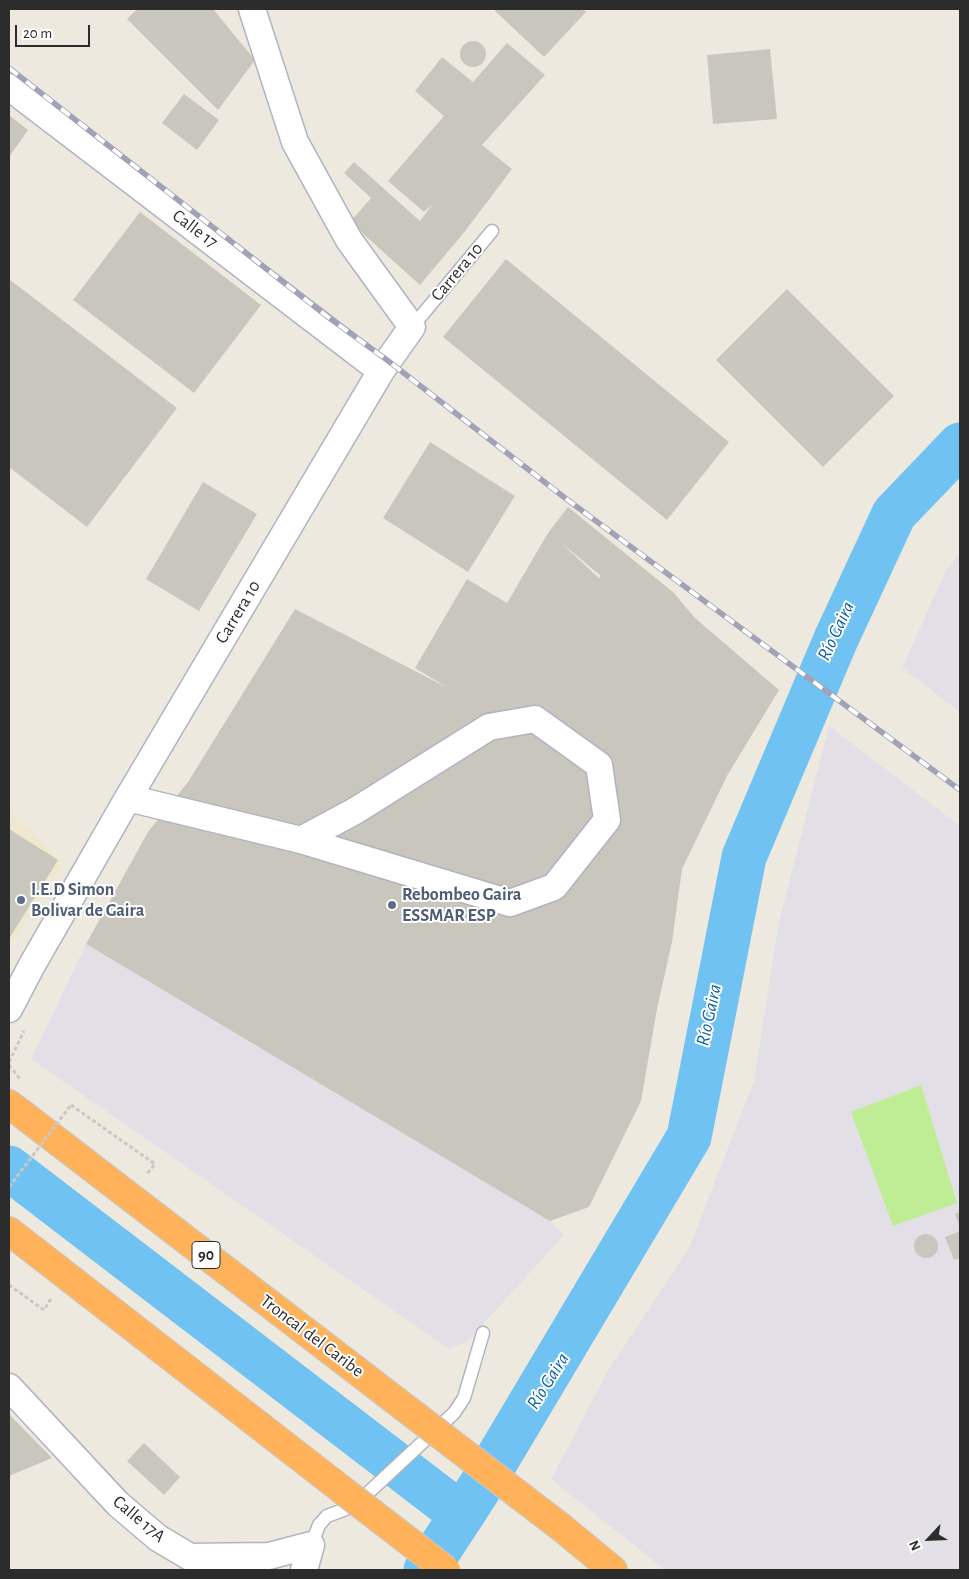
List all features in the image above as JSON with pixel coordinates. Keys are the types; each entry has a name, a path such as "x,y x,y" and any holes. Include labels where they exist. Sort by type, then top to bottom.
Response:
{"highway":[{"name":"Troncal del Caribe","path":"17,1093 404,1407 562,1528 613,1570"},
{"path":"9,1231 446,1570"}],"street":[{"path":"252,9 295,142 349,240 412,327"},
{"name":"Calle 17","path":"9,87 381,371"},
{"name":"Carrera 10","path":"9,1009 128,798 381,371 412,327"},
{"path":"128,798 301,840 510,903 554,887 607,820 599,765 535,719 489,727 355,811 301,840"},
{"name":"Calle 17A","path":"9,1387 118,1504 158,1538 190,1557 270,1556 311,1545"},
{"path":"304,1570 311,1545"}],"lane":[{"name":"Carrera 10","path":"412,327 492,231"},
{"path":"311,1545 319,1525 327,1516 354,1506 454,1413 464,1398 483,1333"}],"path":[{"path":"9,1065 17,1077 17,1093"},
{"path":"9,1187 71,1105 155,1164 146,1176 138,1170"},
{"path":"63,1112 70,1118"},
{"path":"9,1285 44,1310 54,1295"}],"shaded area":[{"path":"960,554 960,712 902,668 947,568"},
{"path":"829,726 960,826 960,1570 665,1570 551,1479 609,1369 689,1248 754,1081 779,922"},
{"name":"I.E.D Simon Bolivar de Gaira","path":"9,811 64,863 9,949"},
{"path":"86,944 550,1221 564,1235 468,1341 449,1349 31,1059"}],"green space":[{"path":"921,1085 957,1203 893,1226 851,1112"}],"building":[{"path":"137,9 213,9 255,60 218,110 127,19"},
{"path":"493,9 583,9 586,12 544,57"},
{"path":"473,41 482,45 486,54 482,63 473,67 464,63 460,54 464,45"},
{"path":"507,43 545,75 482,145 512,169 466,230 420,285 350,222 371,198 344,173 354,162 420,221 433,204 424,212 388,181 444,116 415,91 442,57 473,82"},
{"path":"770,49 777,119 713,124 707,55"},
{"path":"184,94 219,120 197,150 162,123"},
{"path":"9,115 28,130 9,157"},
{"path":"140,212 261,305 194,393 73,300"},
{"path":"506,259 729,442 667,520 443,337"},
{"path":"9,279 177,408 87,527 9,467"},
{"path":"787,289 894,396 823,467 716,360"},
{"path":"430,442 515,496 468,572 383,518"},
{"path":"203,482 257,514 199,611 146,579"},
{"name":"Rebombeo Gaira ESSMAR ESP","path":"568,507 674,593 695,618 779,690 727,776 682,869 672,942 657,1009 641,1101 589,1207 550,1221 86,944 148,832 188,782 295,609 448,688 415,668 467,579 507,603 548,533","holes":["559,541 601,576 599,578"]},
{"name":"I.E.D Simon Bolivar de Gaira","path":"9,829 58,860 9,939"},
{"path":"960,1212 960,1227 955,1214"},
{"path":"960,1231 960,1258 954,1260 945,1237"},
{"path":"926,1234 935,1237 938,1246 935,1255 926,1258 917,1255 914,1246 917,1237"},
{"path":"9,1414 52,1458 9,1476"},
{"path":"144,1443 180,1477 164,1495 127,1461"}],"waterway":[{"name":"Río Gaira","path":"9,1168 462,1515 689,1137 744,857 836,639 894,514 960,445"},
{"name":"Río Gaira","path":"426,1570 478,1490"}],"railway":[{"path":"9,68 328,317 387,360 569,501 960,790"}],"place":[{"name":"I.E.D Simon Bolivar de Gaira","path":"21,900"},
{"name":"Rebombeo Gaira ESSMAR ESP","path":"392,905"}]}
